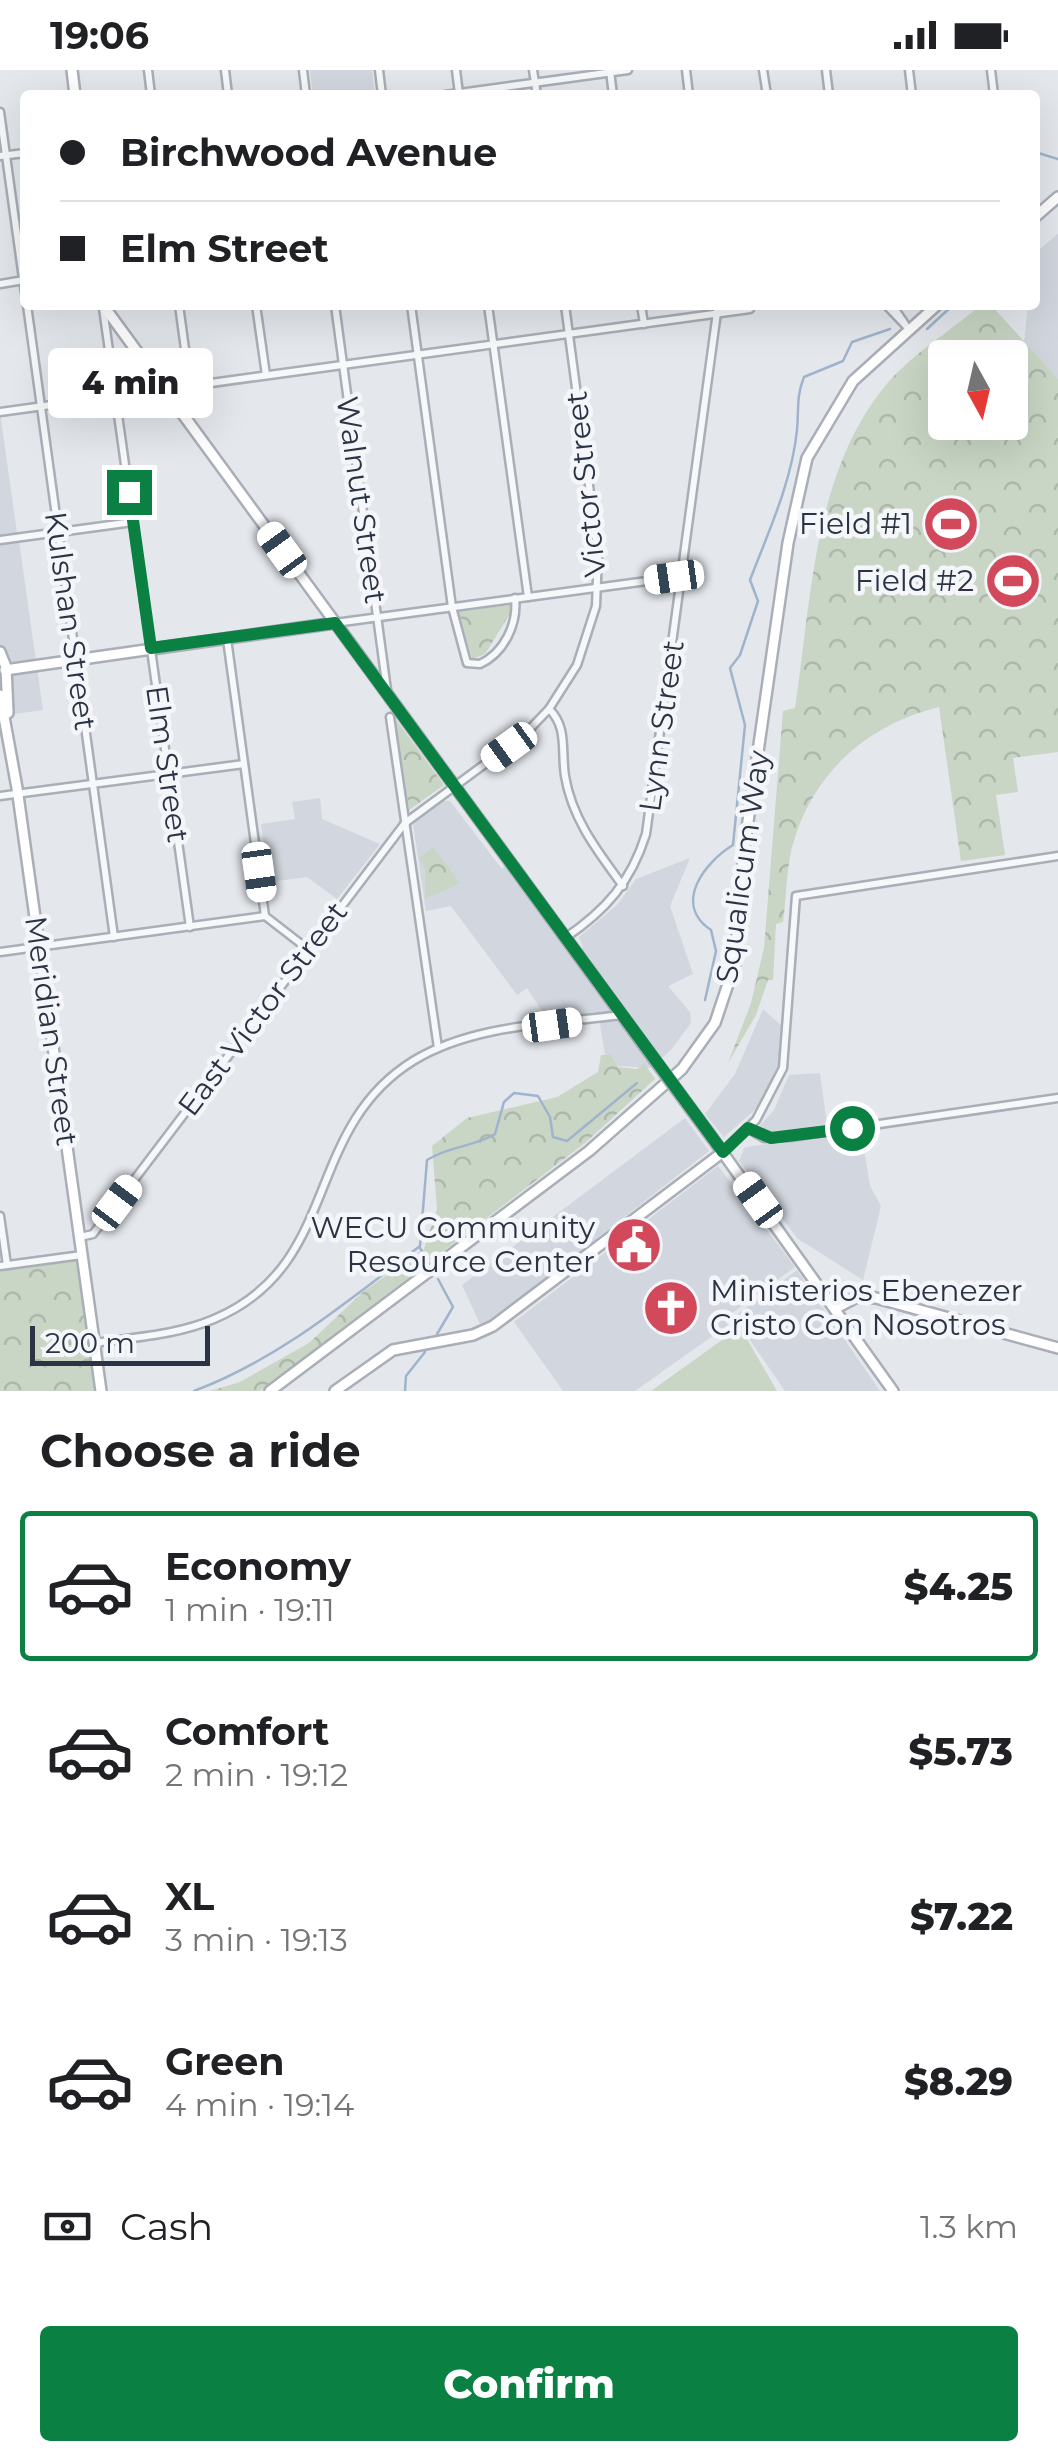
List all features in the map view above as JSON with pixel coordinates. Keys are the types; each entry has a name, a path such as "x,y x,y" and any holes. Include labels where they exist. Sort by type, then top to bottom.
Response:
{"street":[{"path":"534,70 536,90"},
{"path":"487,90 628,70"},
{"path":"0,112 20,256"},
{"name":"Kulshan Street","path":"27,310 114,937"},
{"name":"Elm Street","path":"104,310 190,926"},
{"path":"106,310 723,1152 893,1391"},
{"path":"181,310 190,386"},
{"path":"257,310 266,375"},
{"name":"Walnut Street","path":"336,310 388,695"},
{"path":"412,310 462,657 475,666 490,659 514,620 516,598"},
{"path":"489,310 528,597"},
{"name":"Victor Street","path":"455,787 524,735 549,709 588,639 598,587 597,543 566,310"},
{"path":"643,310 644,324"},
{"path":"0,412 644,324 714,310"},
{"name":"Lynn Street","path":"565,938 602,912 622,886 642,848 650,818 719,310"},
{"path":"893,310 907,326"},
{"name":"Squalicum Way","path":"270,1391 589,1152 682,1069 715,1023 735,963 744,849 788,543 807,458 853,381 907,326 930,310"},
{"path":"0,540 133,522"},
{"path":"2,667 684,576"},
{"path":"227,637 265,916 308,950"},
{"name":"Meridian Street","path":"0,652 7,731"},
{"name":"Meridian Street","path":"0,695 18,794 101,1391"},
{"path":"549,709 561,726 565,778 577,818 622,886"},
{"path":"390,716 438,1048"},
{"path":"0,796 244,764"},
{"name":"East Victor Street","path":"80,1237 94,1234 405,823 455,787"},
{"path":"335,1391 392,1350 473,1335 494,1326 723,1152 748,1128 763,1111 782,1068 796,896 1058,856"},
{"path":"0,952 265,916"},
{"path":"94,1342 200,1324 259,1293 303,1241 332,1157 352,1119 392,1076 438,1048 486,1034 621,1015"},
{"path":"748,1128 764,1138 790,1137 1058,1098"},
{"path":"0,1216 3,1265 82,1255"},
{"path":"836,1308 857,1297 876,1298 1058,1348"}],"shaded area":[{"path":"310,70 372,70 374,90 312,90"},
{"path":"1058,234 1058,379 1024,340 1027,310 1040,310 1040,249"},
{"path":"0,412 17,533 0,536"},
{"path":"19,541 43,710 0,716 0,543"},
{"path":"320,798 322,819 380,844 337,899 307,877 269,882 261,824 295,819 292,802"},
{"path":"442,801 450,801 502,869 506,866 571,955 583,947 579,937 617,905 636,879 690,858 670,906 693,974 668,986 690,1012 691,1023 671,1050 650,1068 618,1066 611,1054 605,1054 598,1012 547,1019 527,988 517,995 451,906 426,911 413,823"},
{"path":"763,1009 784,1028 776,1079 759,1106 724,1137 705,1114 735,1074"},
{"path":"820,1073 827,1125 774,1134 757,1129 774,1110 789,1075"},
{"path":"685,1118 709,1151 496,1317 480,1324 462,1285"},
{"path":"861,1132 870,1186 881,1206 863,1280 798,1239 739,1161 744,1148 752,1146"},
{"path":"718,1166 795,1267 724,1319 728,1325 635,1391 563,1391 514,1322"},
{"path":"797,1270 880,1391 785,1391 734,1317"}],"green space":[{"path":"975,310 996,310 1023,340 936,340"},
{"path":"928,346 928,440 1028,440 1028,346 1058,379 1058,752 1013,758 1018,792 996,795 1005,855 961,861 939,707 890,725 849,753 817,790 795,837 783,922 776,924 773,980 768,980 756,1015 728,1063 751,1003 764,948 783,711 795,708 818,543 841,463 858,426 891,379"},
{"path":"516,604 485,654 472,659 459,612"},
{"path":"395,718 444,785 409,810"},
{"path":"433,847 460,883 425,899 425,868 419,858"},
{"path":"611,1054 618,1067 637,1069 644,1063 655,1079 585,1143 260,1391 210,1391 240,1382 309,1343 364,1291 424,1249 437,1209 432,1146 467,1118 557,1097 598,1072 601,1055"},
{"path":"76,1260 95,1391 0,1391 0,1269"},
{"path":"740,1327 777,1391 651,1391"}],"waterway":[{"path":"1040,154 1058,159"},
{"path":"927,329 948,310"},
{"path":"705,1000 716,951 711,930 694,908 693,896 703,873 733,845 745,725 730,668 740,655 758,601 750,580 790,468 801,384 804,377 843,361 852,342 890,329"},
{"path":"194,1391 284,1346 420,1246 427,1160 495,1134 504,1102 514,1093 538,1096 550,1117 553,1137 567,1141 637,1083"},
{"path":"420,1248 426,1258"},
{"path":"437,1334 453,1307 438,1279"},
{"path":"405,1391 406,1376 425,1352"}],"place":[{"name":"Field #1","path":"951,524"},
{"name":"Field #2","path":"1013,581"},
{"name":"WECU Community Resource Center","path":"634,1245"},
{"name":"Ministerios Ebenezer Cristo Con Nosotros","path":"671,1308"}],"route":[{"path":"129,492 151,648 335,623 723,1152 748,1128 771,1138 852,1128"}]}
